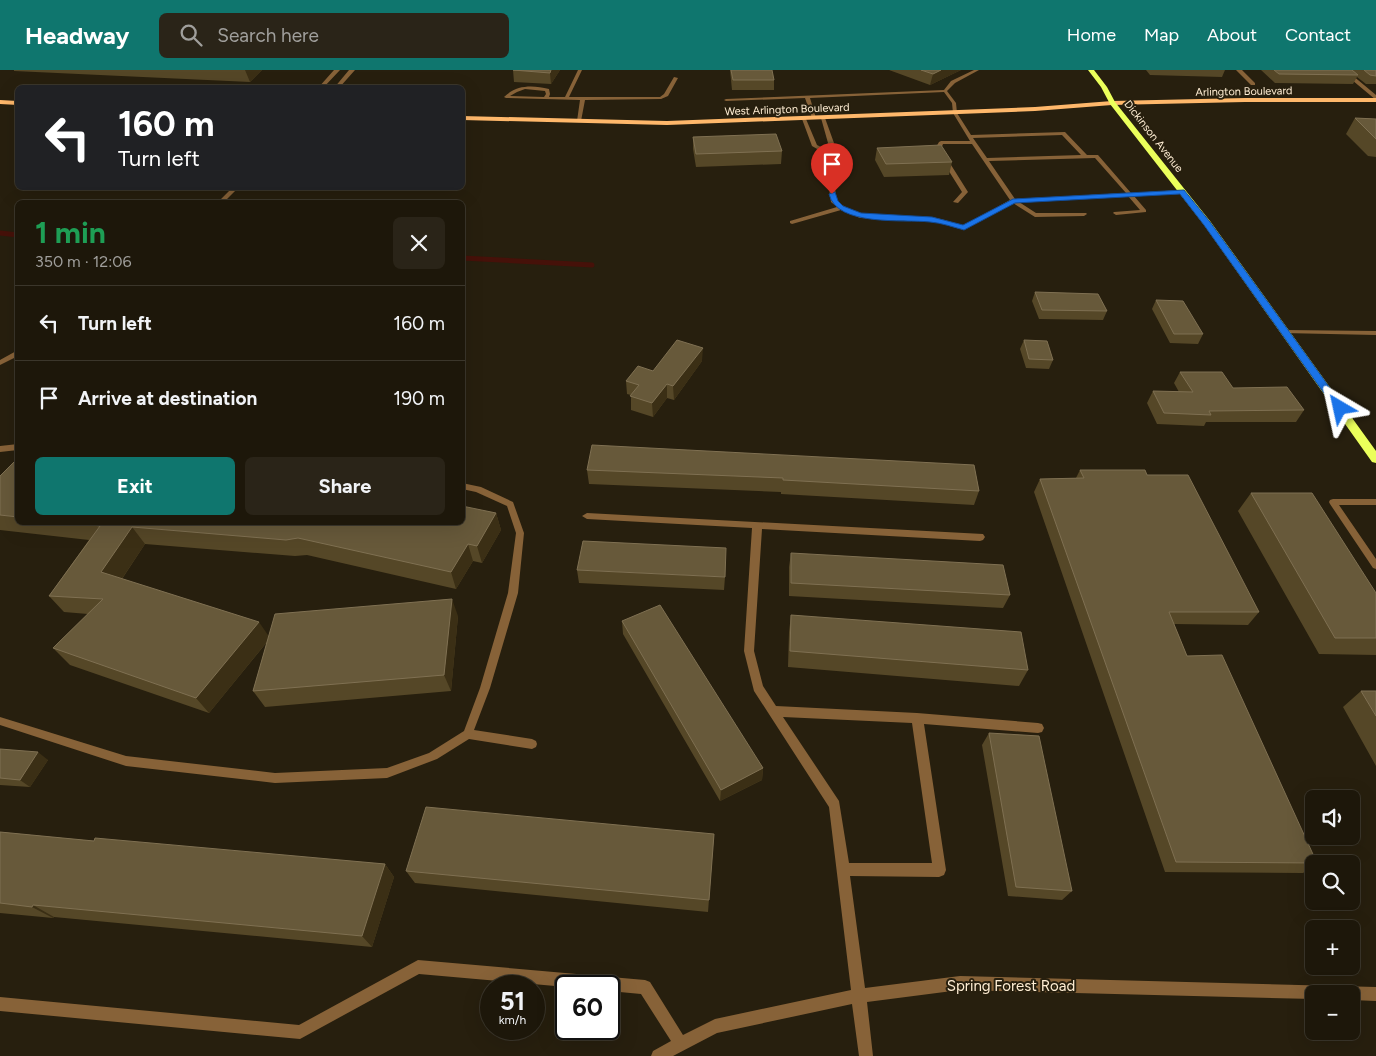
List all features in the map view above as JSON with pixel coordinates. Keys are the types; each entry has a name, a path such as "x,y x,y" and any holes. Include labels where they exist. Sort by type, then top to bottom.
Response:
{"main road":[{"name":"Dickinson Avenue","path":"1091,70 1104,87 1112,102 1207,224 1376,459"},
{"name":"Arlington Boulevard","path":"1112,102 1376,99"},
{"path":"0,102 15,103"},
{"name":"West Arlington Boulevard","path":"465,118 667,123 955,113 1034,109 1112,102"}],"street":[{"path":"323,85 337,70"},
{"path":"339,85 352,70"},
{"path":"1239,70 1253,84"},
{"path":"1343,70 1376,99"},
{"path":"222,200 232,190"},
{"path":"0,363 15,354"},
{"path":"587,516 980,537"},
{"path":"757,525 749,651 758,688 835,805 866,1056"},
{"path":"773,710 917,718 1038,728"},
{"path":"842,869 939,870 917,718"},
{"path":"0,1004 300,1032 418,966 645,987 680,1043"},
{"name":"Spring Forest Road","path":"658,1056 715,1026 858,996 960,983 1376,994"}],"lane":[{"path":"566,99 580,70"},
{"path":"726,100 945,91 953,82 977,70"},
{"path":"546,98 547,90 539,88 523,88 506,96 536,98 566,99 661,98 666,95 676,78"},
{"path":"945,91 954,103 955,113 1013,201 1036,215 1084,214"},
{"path":"807,97 814,118"},
{"path":"579,121 583,99"},
{"path":"823,118 831,143 826,152 834,202 841,208 869,217 932,220 964,228 1013,201 1182,192"},
{"path":"804,119 815,146 826,152"},
{"path":"956,202 965,192 938,148 941,143 1012,135 1063,133 1085,156"},
{"path":"1035,134 1039,139"},
{"path":"1012,135 1017,140"},
{"path":"1049,150 1056,158"},
{"path":"1024,151 1030,158"},
{"path":"1003,152 1008,159"},
{"path":"985,160 1096,156 1144,212 1116,213"},
{"path":"792,222 841,208"},
{"path":"1285,332 1376,333"},
{"path":"0,448 15,447"},
{"path":"0,720 126,761 275,778 387,773 433,756 468,734 485,688 513,593 520,533 510,504 478,489 465,487"},
{"path":"1376,502 1332,502 1376,566"},
{"path":"468,734 532,744"}],"building":[{"path":"513,70 551,70 550,73"},
{"path":"731,70 772,70 774,80 733,80"},
{"path":"921,70 941,70 933,74"},
{"path":"1274,70 1352,70 1358,75 1279,74"},
{"path":"1364,70 1376,70 1376,76 1370,75"},
{"path":"1355,118 1376,119 1376,139"},
{"path":"776,134 782,151 696,154 693,137"},
{"path":"941,145 952,162 886,164 877,148"},
{"path":"1035,292 1098,294 1107,311 1042,310"},
{"path":"1156,300 1183,301 1203,334 1174,334"},
{"path":"677,340 703,348 673,386 667,384 652,403 630,396 639,385 626,381 638,366 653,371"},
{"path":"1024,340 1047,341 1053,360 1029,359"},
{"path":"1180,372 1222,372 1233,388 1287,387 1304,410 1209,411 1211,415 1164,413 1153,391 1193,392"},
{"path":"592,445 974,465 979,491 783,480 783,478 587,470"},
{"path":"15,461 15,517 0,515 0,476"},
{"path":"1080,470 1145,470 1147,475 1188,475 1259,612 1169,612 1187,656 1222,655 1305,837 1305,845 1309,845 1313,855 1305,855 1305,863 1176,862 1040,479 1084,478"},
{"path":"1251,493 1312,493 1376,593 1376,638 1335,638"},
{"path":"465,507 496,513 477,546 468,544 451,572 298,538 286,540 132,527 101,572 259,622 196,698 53,648 103,599 49,596 100,526 92,525 465,525"},
{"path":"583,541 726,548 725,577 577,570"},
{"path":"791,553 1003,565 1010,595 791,583"},
{"path":"452,599 444,675 253,691 275,614"},
{"path":"660,605 763,768 721,790 622,621"},
{"path":"791,615 1021,632 1028,670 790,651"},
{"path":"1361,691 1376,691 1376,716"},
{"path":"989,733 1039,736 1072,891 1016,887"},
{"path":"0,749 38,752 20,780 0,778"},
{"path":"426,807 714,834 709,900 406,871"},
{"path":"0,832 94,841 95,838 385,864 362,936 0,903"}],"waterway":[{"path":"0,233 15,235"},
{"path":"465,258 592,265"}],"route":[{"path":"832,194 834,202 841,208 860,216 932,220 949,222 964,228 1013,201 1182,192 1340,408"}]}
